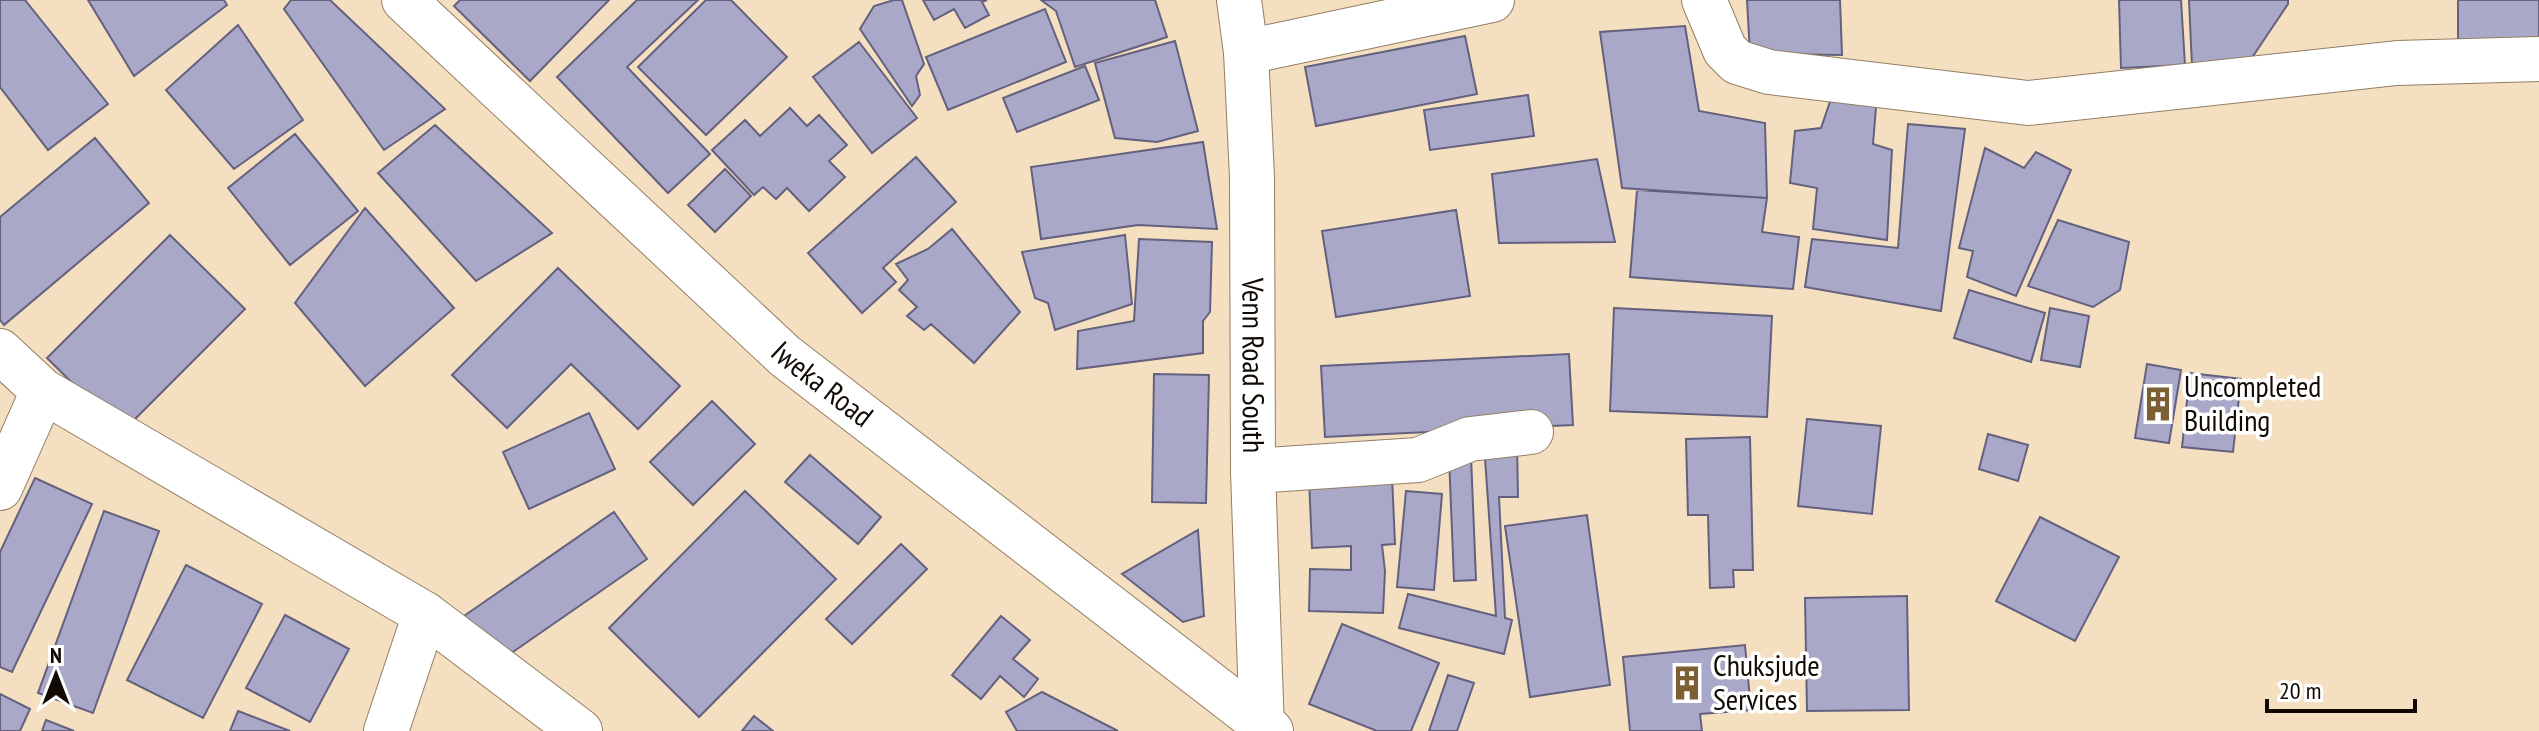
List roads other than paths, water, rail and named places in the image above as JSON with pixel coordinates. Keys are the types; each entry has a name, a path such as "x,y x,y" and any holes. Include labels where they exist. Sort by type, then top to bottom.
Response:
{"street":[{"name":"Iweka Road","path":"404,0 785,356 1265,728"},
{"name":"Venn Road South","path":"1239,0 1246,52 1252,177 1253,471 1265,728"},
{"path":"1246,52 1492,0"},
{"path":"1704,0 1725,50 1737,62 1769,72 2028,103 2397,63 2539,59"},
{"path":"0,351 43,391 425,614 580,731"},
{"path":"0,488 43,391"},
{"path":"1253,471 1418,460 1470,439 1531,432"},
{"path":"386,731 425,614"}],"place":[{"name":"Uncompleted Building","path":"2158,404"},
{"name":"Chuksjude Services","path":"1687,683"}]}
